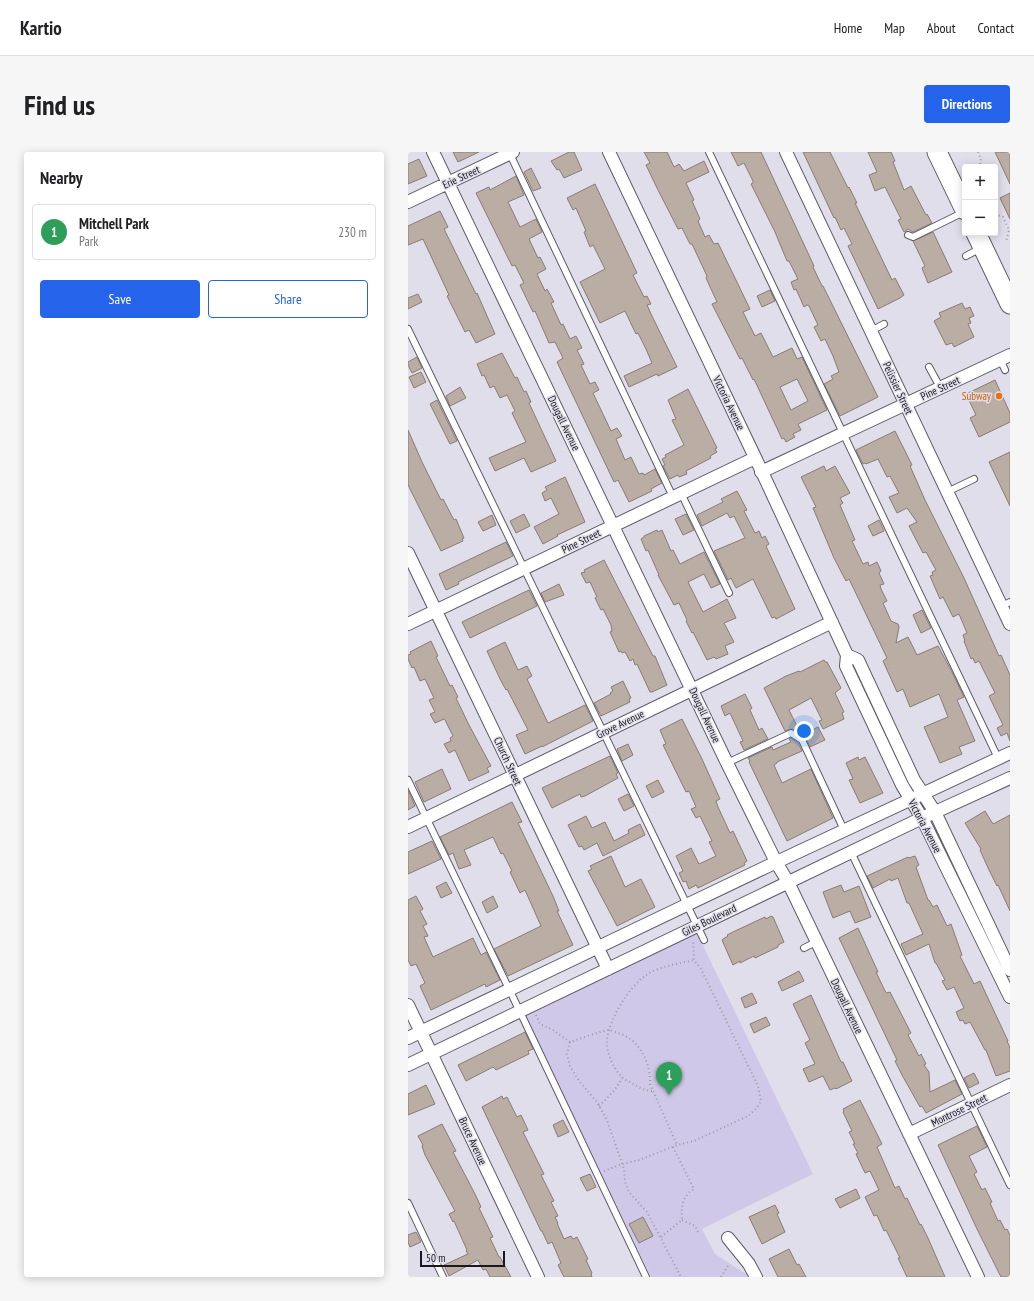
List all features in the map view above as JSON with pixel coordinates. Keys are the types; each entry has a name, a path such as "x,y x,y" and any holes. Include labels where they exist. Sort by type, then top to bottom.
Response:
{"main road":[{"path":"937,152 962,205"},
{"path":"979,240 1010,304"}],"street":[{"name":"Dougall Avenue","path":"433,152 727,762 776,862 788,882 978,1277"},
{"name":"Victoria Avenue","path":"609,152 832,622 847,655 846,666 902,786 922,818 1010,997"},
{"name":"Pelissier Street","path":"786,152 947,492 1006,604 1010,624"},
{"name":"Erie Street","path":"408,202 511,153"},
{"name":"Pine Street","path":"761,472 940,387 1005,361"},
{"name":"Pine Street","path":"408,624 755,458"},
{"name":"Church Street","path":"408,553 608,969"},
{"name":"Grove Avenue","path":"408,827 832,622"},
{"name":"Victoria Avenue","path":"847,655 858,660 914,780 935,812 1010,970"},
{"path":"408,1038 687,904 1010,753"},
{"name":"Giles Boulevard","path":"408,1065 608,969 695,931 788,882 1010,778"},
{"name":"Bruce Avenue","path":"408,1005 538,1277"},
{"name":"Montrose Street","path":"909,1134 1010,1085"},
{"path":"728,1238 749,1264 756,1277"}],"lane":[{"path":"709,152 998,758"},
{"path":"511,153 677,495 729,593"},
{"path":"908,235 913,237 962,212"},
{"path":"966,256 979,240"},
{"path":"871,331 884,324"},
{"path":"408,329 687,904 695,931 704,940"},
{"path":"929,367 940,387"},
{"path":"947,492 974,479"},
{"path":"727,762 791,733 802,740 844,830"},
{"path":"408,780 520,1011 646,1277"},
{"path":"851,852 1010,1185"},
{"path":"804,948 816,942"},
{"path":"408,1203 443,1277"}],"path":[{"path":"978,152 981,159 980,164"},
{"path":"998,215 1003,217 1009,230 1006,242"},
{"path":"597,1173 622,1164 639,1160 677,1145 694,1141 748,1116 756,1110 761,1101 758,1086 701,969 694,960 695,931"},
{"path":"653,1091 647,1091 622,1078 614,1066 608,1050 607,1042 609,1030 621,1005 632,988 645,975 667,966 694,960"},
{"path":"535,1012 540,1024 553,1030 570,1042"},
{"path":"570,1042 609,1030 623,1034 637,1046 647,1062 650,1074 650,1084 677,1145"},
{"path":"570,1042 567,1054 570,1066 579,1081 599,1106 607,1120 622,1164 625,1182 629,1192 647,1212 681,1277"},
{"path":"599,1106 609,1098 622,1078"},
{"path":"673,1147 694,1189 688,1193 684,1199 682,1220"},
{"path":"661,1237 682,1220"},
{"path":"682,1220 695,1226 699,1234"},
{"path":"721,1277 729,1264"}],"shaded area":[{"path":"697,933 813,1174 702,1229 715,1254 751,1277 651,1277 525,1015"}],"building":[{"path":"453,152 479,152 458,162"},
{"path":"569,152 574,152 582,170 564,178 559,169 557,170 551,161"},
{"path":"644,152 667,152 674,167 679,164 684,171 704,161 709,172 686,183 694,200 692,201 700,219 698,221 705,237 709,235 714,244 718,243 750,309 743,312 755,336 761,333 773,357 792,348 797,359 802,357 827,410 798,424 801,430 793,434 795,437 786,442 784,438 782,439 754,379 753,380 742,358 740,359 712,304 717,302 706,278 707,276 692,244 690,244 682,228 678,229 657,188 646,165 650,163","holes":["797,379 808,401 791,410 780,387"]},
{"path":"731,152 761,152 822,286 878,397 840,416 824,384 833,379 831,376 839,372 833,356 825,339 821,341 814,327 818,325 809,306 807,305 804,307 796,289 794,290 791,282 798,279 789,261 787,261 775,232 751,184 753,181 744,163 738,166"},
{"path":"803,152 830,152 857,203 855,203 892,280 895,278 904,295 900,298 878,309 848,246 852,244 844,228 841,230 835,217 834,218"},
{"path":"868,152 891,152 895,161 893,162 904,190 911,186 926,215 927,214 932,223 913,232 908,229 904,232 898,220 901,219 885,187 875,191 869,175 877,172"},
{"path":"995,152 1010,152 1010,184"},
{"path":"419,159 427,176 408,184 408,164"},
{"path":"531,168 541,188 533,191 524,172"},
{"path":"516,176 524,195 508,202 520,227 536,219 542,232 529,239 538,258 540,257 546,269 537,274 545,291 547,289 554,302 551,303 561,325 563,324 570,339 576,336 582,348 577,350 584,364 581,365 590,384 595,382 599,390 593,393 611,431 617,428 622,436 616,439 625,460 631,457 639,474 643,473 644,475 655,469 662,483 651,489 652,491 629,502 618,480 614,482 557,362 563,358 555,342 549,343 535,311 533,312 520,285 524,283 515,265 512,266 476,193 489,187 490,190"},
{"path":"595,184 637,273 633,275 644,297 647,296 651,304 647,305 677,367 658,376 657,374 629,387 624,376 652,363 646,349 638,333 636,334 625,311 600,323 580,282 605,269 593,245 590,247 584,232 586,231 576,208 573,210 567,198"},
{"path":"1010,193 1010,219 1000,198"},
{"path":"440,211 448,227 444,229 476,294 477,293 495,334 476,343 469,330 465,332 447,296 449,295 423,239 408,245 408,226"},
{"path":"933,232 952,272 928,283 922,268 925,266 913,241"},
{"path":"770,290 775,301 762,307 757,296"},
{"path":"418,294 422,302 408,309 408,298"},
{"path":"962,303 965,309 970,307 974,316 969,318 971,323 968,324 974,337 954,347 952,343 946,345 934,321 941,317 939,313"},
{"path":"502,353 515,378 517,377 524,392 526,391 531,402 529,403 556,461 531,472 524,458 495,471 489,458 526,442 512,413 515,411 507,395 500,398 494,386 490,388 484,375 482,376 477,364"},
{"path":"417,357 422,368 412,373 408,362"},
{"path":"421,372 426,382 414,388 409,377"},
{"path":"995,380 1010,413 1010,422 979,437 970,418 976,415 966,394"},
{"path":"460,387 466,398 450,406 446,396"},
{"path":"688,389 717,448 715,449 717,452 710,456 711,458 686,471 687,474 679,477 678,475 670,479 663,466 665,465 662,459 666,457 665,455 684,445 672,420 676,419 668,400"},
{"path":"437,400 457,441 450,444 430,404"},
{"path":"408,430 441,500 443,499 454,520 456,519 464,538 462,539 463,541 441,551 408,485"},
{"path":"895,431 912,465 910,466 925,500 964,578 999,656 1001,655 1010,675 1010,741 1007,733 1001,736 997,728 1003,725 989,696 995,693 979,661 975,663 973,658 971,659 963,635 967,633 959,614 953,617 943,597 940,599 930,576 933,575 932,572 936,570 926,552 923,553 909,526 917,522 907,508 897,513 889,497 899,493 890,476 887,477 878,459 863,464 856,450"},
{"path":"1010,452 1010,506 989,462"},
{"path":"824,466 826,471 835,466 850,493 840,498 843,503 840,505 855,540 852,541 863,564 868,562 869,566 877,562 881,571 879,573 884,584 880,585 887,601 883,603 891,621 898,624 899,627 896,643 908,637 917,655 938,646 964,697 957,700 975,741 959,747 962,754 940,763 924,727 948,717 939,694 910,707 903,689 897,692 883,661 887,658 849,579 846,581 834,558 813,508 816,507 801,477"},
{"path":"565,477 585,522 557,535 558,536 543,544 534,527 559,514 551,498 545,501 542,493 547,490 545,487"},
{"path":"737,491 747,510 744,511 755,533 759,531 762,538 765,536 769,544 766,546 795,609 776,619 775,617 772,618 753,579 736,588 731,578 728,580 714,551 745,538 734,516 730,518 727,513 702,526 697,515 723,502 721,499"},
{"path":"524,514 530,526 516,533 510,521"},
{"path":"686,514 694,530 683,535 675,519"},
{"path":"492,515 496,525 483,531 478,522"},
{"path":"879,520 884,531 873,536 868,526"},
{"path":"657,530 658,532 662,530 671,551 673,550 680,564 704,552 720,584 711,588 704,574 688,582 703,612 727,599 736,618 724,623 734,642 725,646 728,654 716,659 714,657 707,660 686,621 687,620 679,603 674,605 658,575 648,550 646,551 641,539"},
{"path":"506,542 513,556 458,582 459,584 446,590 439,574"},
{"path":"604,560 653,656 655,656 667,685 652,692 650,692 637,664 635,665 633,659 630,661 625,652 619,652 610,632 612,631 611,625 603,609 601,610 595,598 597,597 590,582 586,583 581,573"},
{"path":"559,584 564,595 545,602 541,593"},
{"path":"529,590 537,606 470,638 462,622"},
{"path":"922,610 931,628 921,633 913,615"},
{"path":"431,641 438,656 436,657 450,686 452,685 458,697 456,698 469,725 491,766 487,768 489,772 469,781 455,750 449,753 444,744 451,741 450,738 453,736 445,720 444,719 435,723 430,714 435,712 429,700 434,698 425,679 420,681 414,667 412,668 408,659 408,655 411,654 410,652"},
{"path":"505,642 518,670 527,666 532,676 527,679 548,723 585,705 593,721 525,754 516,735 528,730 507,689 506,690 500,679 487,651"},
{"path":"824,660 827,662 841,688 835,693 844,712 842,713 844,719 823,729 819,721 822,720 811,698 789,710 801,734 792,729 785,731 764,688 786,676 799,671 800,672"},
{"path":"623,681 631,698 629,699 630,702 601,716 594,703 611,694 610,693 613,691 611,687"},
{"path":"745,694 752,708 750,710 759,730 762,728 768,739 744,750 740,742 743,741 730,713 725,716 721,706"},
{"path":"682,719 720,799 716,801 718,807 730,833 733,831 747,861 744,863 745,865 698,888 696,885 689,889 686,881 683,882 679,873 683,871 676,856 691,848 699,864 716,856 709,842 712,841 700,816 696,818 691,809 696,807 689,791 686,792 663,745 666,744 660,730"},
{"path":"818,727 825,740 810,747 806,738 802,735"},
{"path":"791,738 798,743 802,751 777,762 774,765 782,783 811,769 833,818 787,841 748,758 772,747 773,750 791,742 789,739"},
{"path":"628,744 633,755 622,761 617,749"},
{"path":"610,756 618,773 616,774 618,778 585,796 581,797 580,794 552,808 542,788"},
{"path":"858,757 859,760 865,757 883,793 860,803 849,780 853,779 846,763"},
{"path":"442,769 451,789 424,802 415,782"},
{"path":"658,780 664,792 652,798 646,786"},
{"path":"408,790 415,806 408,810"},
{"path":"628,794 634,806 624,811 618,799"},
{"path":"512,802 522,822 518,823 553,896 559,911 557,911 573,945 508,976 494,949 541,926 525,890 520,893 510,872 512,871 503,853 501,854 493,837 464,850 471,865 459,869 453,853 449,855 440,837"},
{"path":"985,811 993,824 1010,815 1010,911 989,870 980,850 981,849 965,823"},
{"path":"586,816 592,828 605,822 614,841 629,833 628,830 640,824 645,835 603,856 597,843 584,850 582,846 579,847 568,825"},
{"path":"432,841 441,859 408,874 408,852"},
{"path":"611,856 625,887 641,879 655,907 617,926 588,871 592,869 590,866"},
{"path":"915,856 919,865 916,867 928,900 933,907 937,905 947,926 951,924 962,955 960,956 974,984 980,981 1008,1041 1010,1048 1010,1071 996,1076 986,1050 970,1022 965,1024 963,1020 960,1021 956,1012 964,1008 954,987 947,990 942,981 945,980 935,963 929,944 906,955 901,944 923,934 909,903 907,903 898,878 891,881 890,879 873,888 867,876 908,857"},
{"path":"446,882 452,893 441,898 436,887"},
{"path":"841,885 844,892 859,886 871,917 855,923 850,911 833,918 823,892"},
{"path":"416,896 423,909 420,911 427,924 423,926 428,936 424,937 433,957 473,938 481,955 486,952 500,980 486,987 485,984 431,1010 420,986 425,983 416,964 411,966 408,960 408,900"},
{"path":"493,896 498,907 487,913 482,902"},
{"path":"771,916 773,917 784,942 778,945 778,947 755,958 754,956 733,965 722,940 728,936 727,935 735,931 765,917 766,919"},
{"path":"858,928 885,991 887,993 890,992 911,1033 908,1035 919,1056 921,1054 926,1064 924,1065 929,1072 930,1092 955,1080 962,1094 926,1113 922,1106 920,1107 895,1061 897,1060 839,938"},
{"path":"799,971 804,981 782,991 778,982"},
{"path":"752,993 757,1003 745,1008 741,998"},
{"path":"811,995 841,1062 843,1062 852,1081 836,1089 830,1090 823,1076 809,1082 803,1069 815,1064 805,1043 810,1040 793,1004"},
{"path":"766,1017 770,1025 754,1033 750,1024"},
{"path":"525,1032 533,1049 528,1051 529,1054 496,1070 493,1067 466,1081 458,1065"},
{"path":"974,1073 979,1083 969,1088 964,1078"},
{"path":"426,1085 435,1104 408,1115 408,1094"},
{"path":"502,1096 503,1099 507,1097 517,1117 521,1115 528,1130 523,1132 544,1174 541,1175 554,1201 551,1202 558,1216 555,1217 564,1239 571,1236 573,1239 577,1237 588,1259 586,1260 592,1273 592,1277 564,1277 558,1265 561,1263 552,1242 548,1244 541,1231 482,1107"},
{"path":"860,1100 882,1144 877,1147 895,1188 899,1186 905,1199 907,1198 928,1238 945,1277 907,1277 898,1258 900,1258 886,1230 884,1231 877,1215 874,1216 865,1197 879,1190 870,1171 865,1173 856,1154 858,1153 849,1132 852,1131 843,1112 843,1109"},
{"path":"563,1120 569,1132 558,1137 553,1125"},
{"path":"442,1124 456,1151 453,1152 481,1207 479,1208 493,1237 490,1238 511,1277 490,1277 486,1269 483,1270 478,1260 449,1276 444,1265 468,1254 454,1221 453,1222 449,1214 455,1211 425,1155 423,1145 418,1136"},
{"path":"977,1126 987,1147 969,1156 977,1172 974,1174 982,1190 985,1188 992,1202 990,1203 998,1221 1000,1220 1005,1230 1007,1229 1010,1235 1010,1277 1001,1277 938,1145"},
{"path":"590,1174 596,1187 587,1191 580,1178"},
{"path":"856,1189 860,1198 840,1208 835,1199"},
{"path":"775,1205 779,1213 777,1214 785,1232 762,1244 749,1217"},
{"path":"643,1217 653,1236 639,1243 629,1224"},
{"path":"416,1232 421,1242 410,1247 408,1235"},
{"path":"789,1249 797,1265 799,1264 806,1277 778,1277 769,1259"}],"place":[{"name":"Subway","path":"999,396"},
{"name":"Mitchell Park","path":"669,1095"}]}
